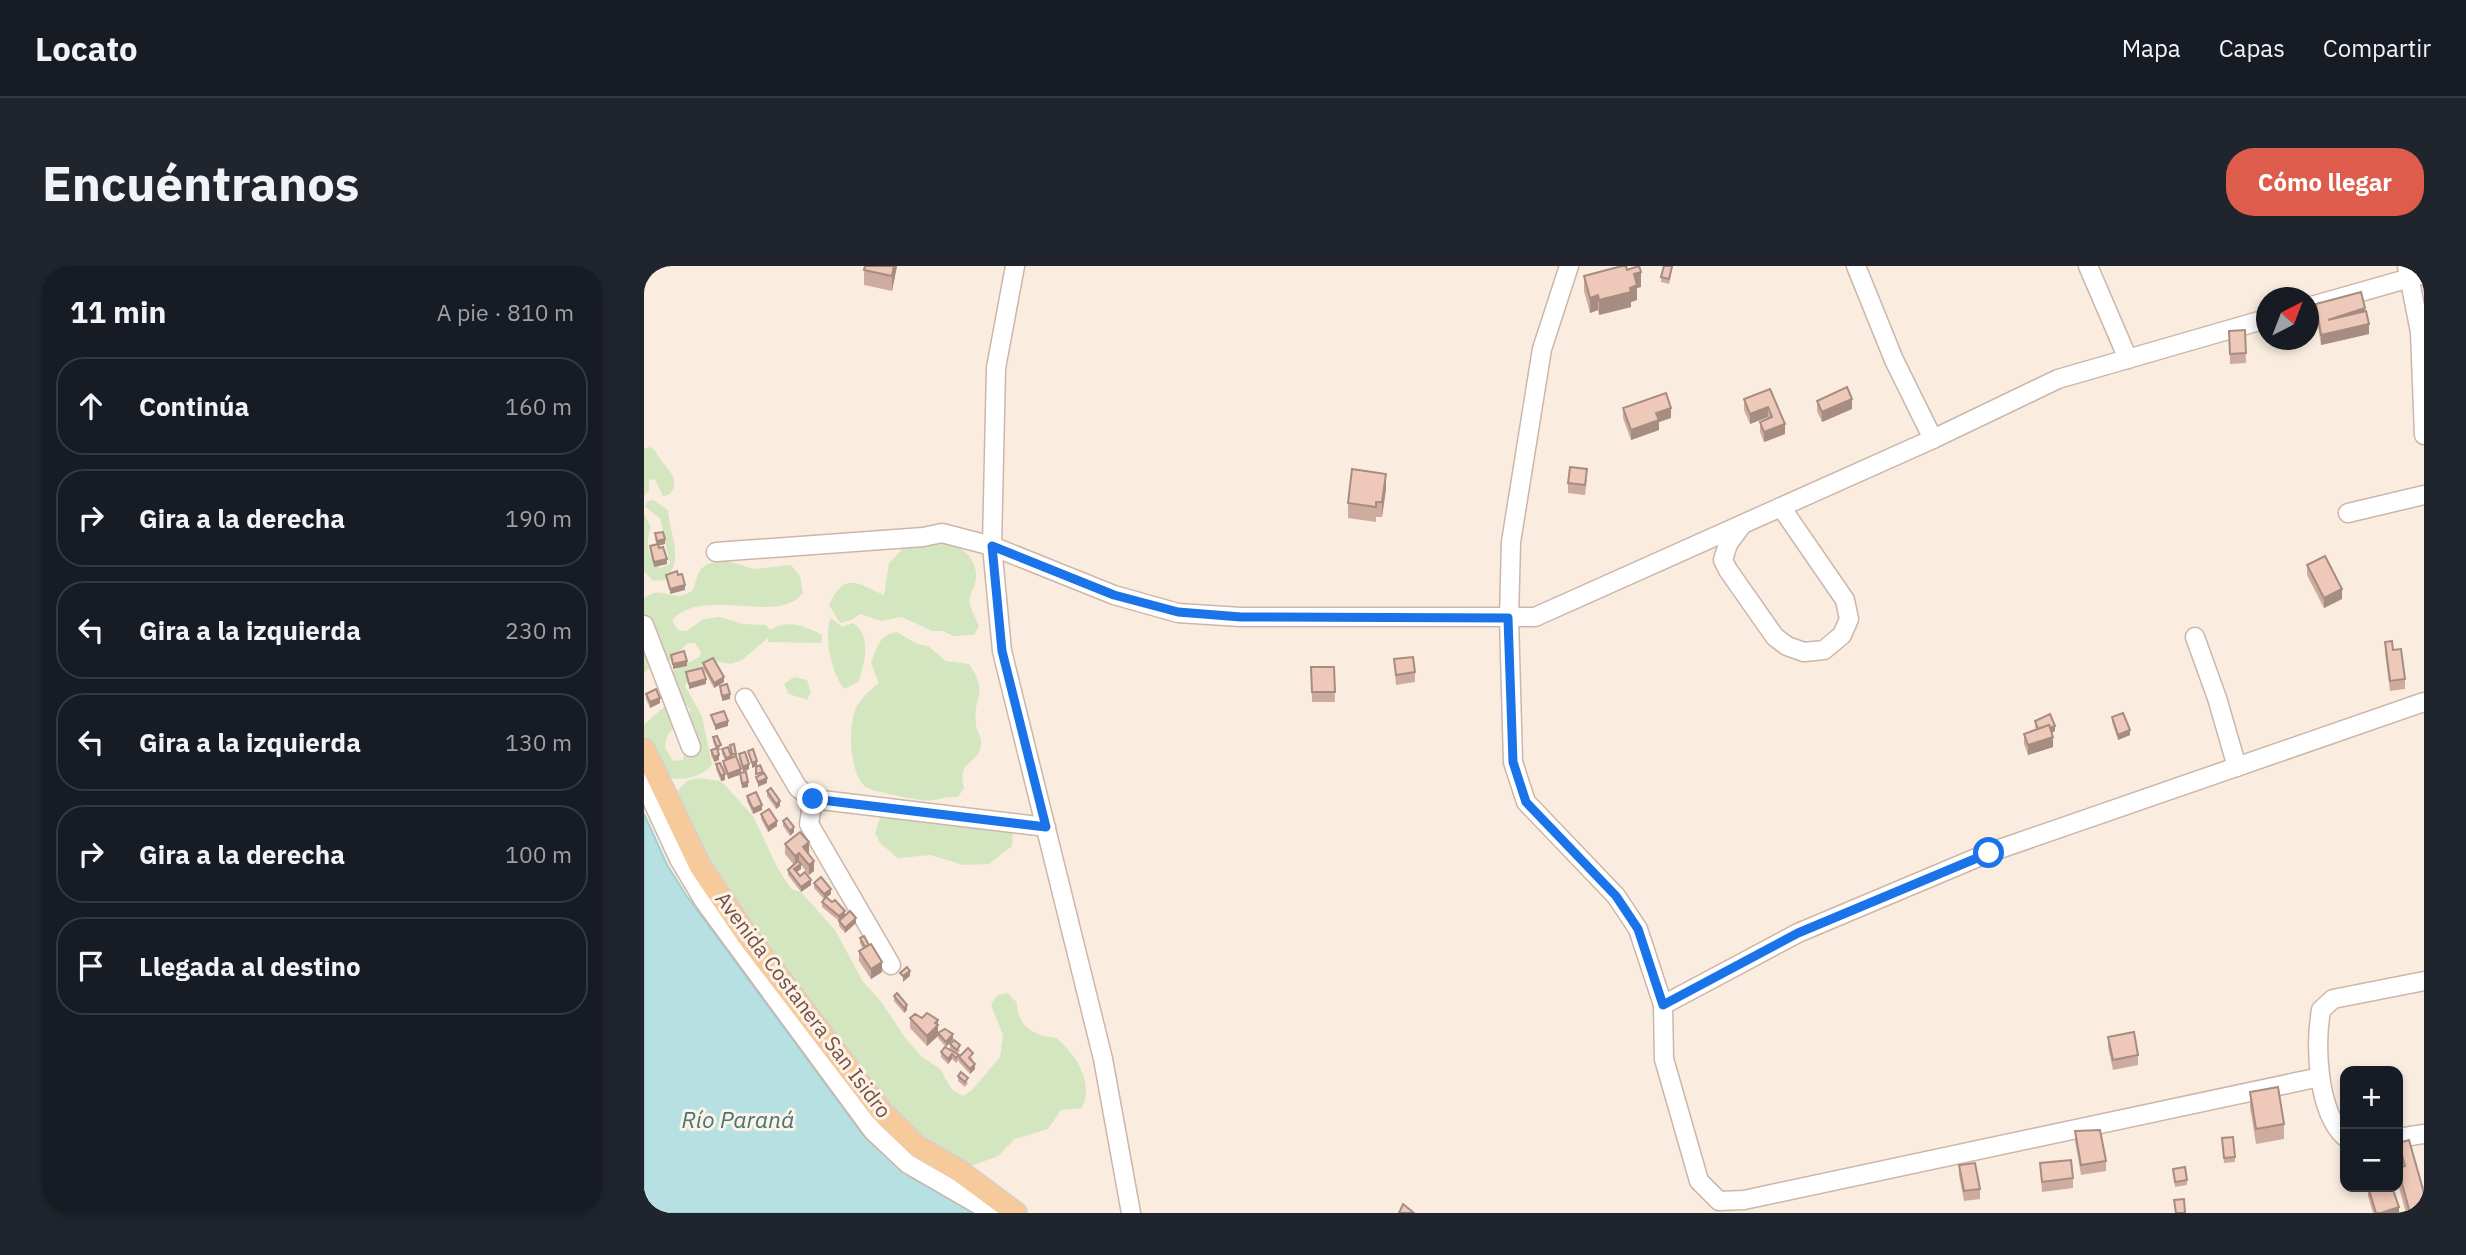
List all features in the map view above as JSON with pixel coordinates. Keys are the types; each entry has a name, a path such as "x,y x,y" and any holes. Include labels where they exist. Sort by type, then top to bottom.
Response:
{"main road":[{"name":"Avenida Costanera San Isidro","path":"644,749 701,866 748,937 881,1111 918,1147 958,1170 1016,1213"}],"street":[{"path":"1015,266 996,368 992,546 1002,651 1104,1059 1131,1213"},
{"path":"1569,266 1542,349 1511,542 1508,618 1513,762 1526,802 1616,896 1638,929 1663,1005 1664,1059 1699,1181 1719,1201 1744,1200 2319,1077"},
{"path":"1856,266 1894,360 1933,439"},
{"path":"2088,266 2129,359"},
{"path":"2319,303 2414,272 2420,332 2424,435"},
{"path":"716,552 923,537 942,533 992,546 1114,595 1178,612 1241,617 1535,617 1933,439 2058,379 2256,322"},
{"path":"2348,513 2424,495"},
{"path":"1742,525 1728,544 1723,559 1728,570 1775,637 1804,652 1824,650 1842,635 1849,620 1845,600 1781,508"},
{"path":"644,625 691,747"},
{"path":"2195,637 2217,698 2237,767"},
{"path":"745,698 798,788 813,799 1046,827"},
{"path":"1663,1005 1798,933 1989,853 2424,702"},
{"path":"644,783 679,859 704,901 873,1131 908,1164 993,1213"},
{"path":"813,799 809,824 891,965"},
{"path":"2340,1132 2334,1126 2319,1077 2321,1010 2333,999 2424,981"},
{"path":"2403,1137 2424,1134"}],"green space":[{"path":"650,447 673,476 673,490 669,495 663,496 655,480 649,479 649,490 644,496 644,449"},
{"path":"653,500 668,510 675,556 671,573 664,580 653,581 644,571 644,514 651,527 648,544 652,559 660,568 670,564 660,518 645,507 647,501"},
{"path":"937,537 960,548 975,567 975,584 970,602 979,626 974,635 953,636 943,631 932,631 902,617 881,621 860,614 840,623 829,605 841,587 847,583 860,584 884,595 889,563 904,547"},
{"path":"727,561 754,569 791,565 800,576 803,593 792,602 776,606 721,605 686,610 672,620 678,630 686,631 704,619 720,617 743,624 766,625 770,630 790,624 802,627 822,635 822,643 768,642 768,638 742,660 731,664 713,661 692,671 685,686 702,716 712,765 693,777 670,778 644,734 644,725 667,704 682,717 667,736 665,747 673,761 683,760 690,709 673,693 671,672 699,657 701,652 695,643 688,643 667,663 655,663 644,673 644,599 656,593 679,596 686,594 693,590 702,568 711,563"},
{"path":"831,618 842,627 853,623 859,628 865,642 865,658 859,681 845,689 836,675 830,655 828,634"},
{"path":"897,632 917,644 928,646 946,661 969,664 978,682 979,695 975,715 981,746 976,757 965,768 962,779 964,788 958,797 925,800 884,793 867,788 856,773 851,737 854,714 861,699 879,683 871,663 877,647 886,636"},
{"path":"794,677 807,680 811,692 807,700 789,694 784,684"},
{"path":"697,778 721,781 753,816 778,869 791,889 801,892 835,930 863,982 880,1000 921,1056 940,1069 952,1090 963,1096 972,1090 1000,1057 1003,1035 991,1005 997,995 1008,993 1017,1003 1020,1018 1029,1029 1057,1038 1071,1053 1081,1070 1086,1088 1082,1108 1061,1110 1048,1129 1015,1139 998,1156 966,1168 893,1125 663,806 687,781"},
{"path":"882,812 1013,827 1012,846 989,864 963,865 931,855 898,858 880,843 875,833"}],"water":[{"name":"Río Paraná","path":"644,814 667,865 686,895 864,1136 909,1176 974,1213 644,1213"}],"building":[{"path":"865,266 894,266 892,276 864,270"},
{"path":"1626,266 1627,270 1639,266 1641,272 1634,274 1637,285 1630,288 1631,292 1599,300 1598,295 1590,298 1584,276"},
{"path":"1664,266 1672,266 1669,279 1661,277"},
{"path":"2361,292 2365,308 2328,320 2366,311 2369,324 2321,335 2319,303"},
{"path":"2245,330 2246,353 2230,354 2229,331"},
{"path":"1847,387 1852,399 1822,412 1817,401"},
{"path":"1770,389 1785,424 1764,432 1760,422 1772,417 1768,407 1750,414 1744,399"},
{"path":"1666,393 1671,408 1656,413 1659,420 1631,430 1623,408"},
{"path":"1570,467 1587,469 1585,485 1568,483"},
{"path":"1352,469 1386,474 1382,502 1376,502 1376,507 1348,503"},
{"path":"663,532 665,539 657,541 655,533"},
{"path":"658,544 659,548 663,547 667,559 654,562 650,546"},
{"path":"2325,556 2342,589 2324,598 2307,565"},
{"path":"677,571 678,575 682,574 685,585 670,589 666,575"},
{"path":"2392,641 2393,650 2401,649 2405,679 2390,681 2385,642"},
{"path":"684,651 687,661 673,664 671,655"},
{"path":"1413,657 1415,672 1396,675 1394,659"},
{"path":"713,658 724,677 714,683 703,663"},
{"path":"1311,667 1334,667 1335,692 1312,692"},
{"path":"702,668 706,679 689,684 686,672"},
{"path":"727,684 730,694 722,696 720,686"},
{"path":"656,689 660,698 650,702 646,694"},
{"path":"724,711 728,721 715,725 711,715"},
{"path":"2123,713 2130,730 2118,735 2112,717"},
{"path":"2050,714 2055,726 2038,729 2035,721"},
{"path":"2049,725 2053,737 2028,745 2024,734"},
{"path":"717,736 721,745 717,747 713,737"},
{"path":"734,744 736,754 732,754 730,745"},
{"path":"728,747 731,756 726,758 722,749"},
{"path":"717,748 719,755 714,757 711,750"},
{"path":"753,749 757,761 752,763 748,751"},
{"path":"745,752 749,764 743,767 739,754"},
{"path":"736,756 741,769 728,774 723,761"},
{"path":"720,763 725,774 721,776 716,764"},
{"path":"760,765 763,772 756,774 756,767"},
{"path":"746,772 748,782 742,783 740,773"},
{"path":"764,773 767,778 758,782 756,777"},
{"path":"771,788 780,801 776,804 767,791"},
{"path":"756,792 762,805 753,809 747,796"},
{"path":"769,809 777,821 768,827 761,814"},
{"path":"787,818 794,827 790,831 783,821"},
{"path":"800,832 809,842 803,847 814,861 809,865 799,853 795,856 785,844"},
{"path":"798,861 801,864 794,869 800,876 805,872 811,880 801,887 788,870"},
{"path":"821,877 831,889 824,894 814,883"},
{"path":"826,897 832,902 835,900 845,911 839,916 822,902"},
{"path":"850,911 856,918 845,928 839,921"},
{"path":"864,936 869,945 865,947 860,938"},
{"path":"871,944 882,962 871,969 859,951"},
{"path":"907,967 910,971 903,976 900,973"},
{"path":"897,993 907,1005 904,1008 894,996"},
{"path":"927,1013 938,1020 935,1023 938,1025 927,1036 910,1018 915,1014 922,1018"},
{"path":"945,1029 953,1034 946,1042 938,1033"},
{"path":"2134,1032 2138,1055 2113,1060 2108,1037"},
{"path":"954,1040 960,1045 957,1050 950,1044"},
{"path":"945,1047 959,1055 956,1058 952,1054 948,1059 941,1052"},
{"path":"968,1048 973,1053 969,1058 975,1064 970,1069 959,1057"},
{"path":"961,1072 968,1078 965,1082 958,1076"},
{"path":"2278,1087 2284,1124 2256,1129 2250,1092"},
{"path":"2100,1130 2106,1161 2081,1165 2075,1131"},
{"path":"2233,1137 2235,1157 2224,1158 2222,1138"},
{"path":"2409,1140 2424,1193 2424,1213 2410,1213 2403,1187 2403,1142"},
{"path":"2071,1160 2073,1178 2042,1182 2040,1163"},
{"path":"1975,1163 1980,1189 1964,1191 1959,1165"},
{"path":"2185,1167 2187,1180 2175,1182 2173,1169"},
{"path":"2370,1192 2394,1192 2399,1207 2376,1213"},
{"path":"2184,1199 2185,1213 2176,1213 2174,1200"},
{"path":"1403,1204 1414,1213 1399,1213"}],"route":[{"path":"813,799 1046,827 1002,651 992,546 1114,595 1178,612 1241,617 1508,618 1513,762 1526,802 1616,896 1638,929 1663,1005 1798,933 1989,853"}]}
